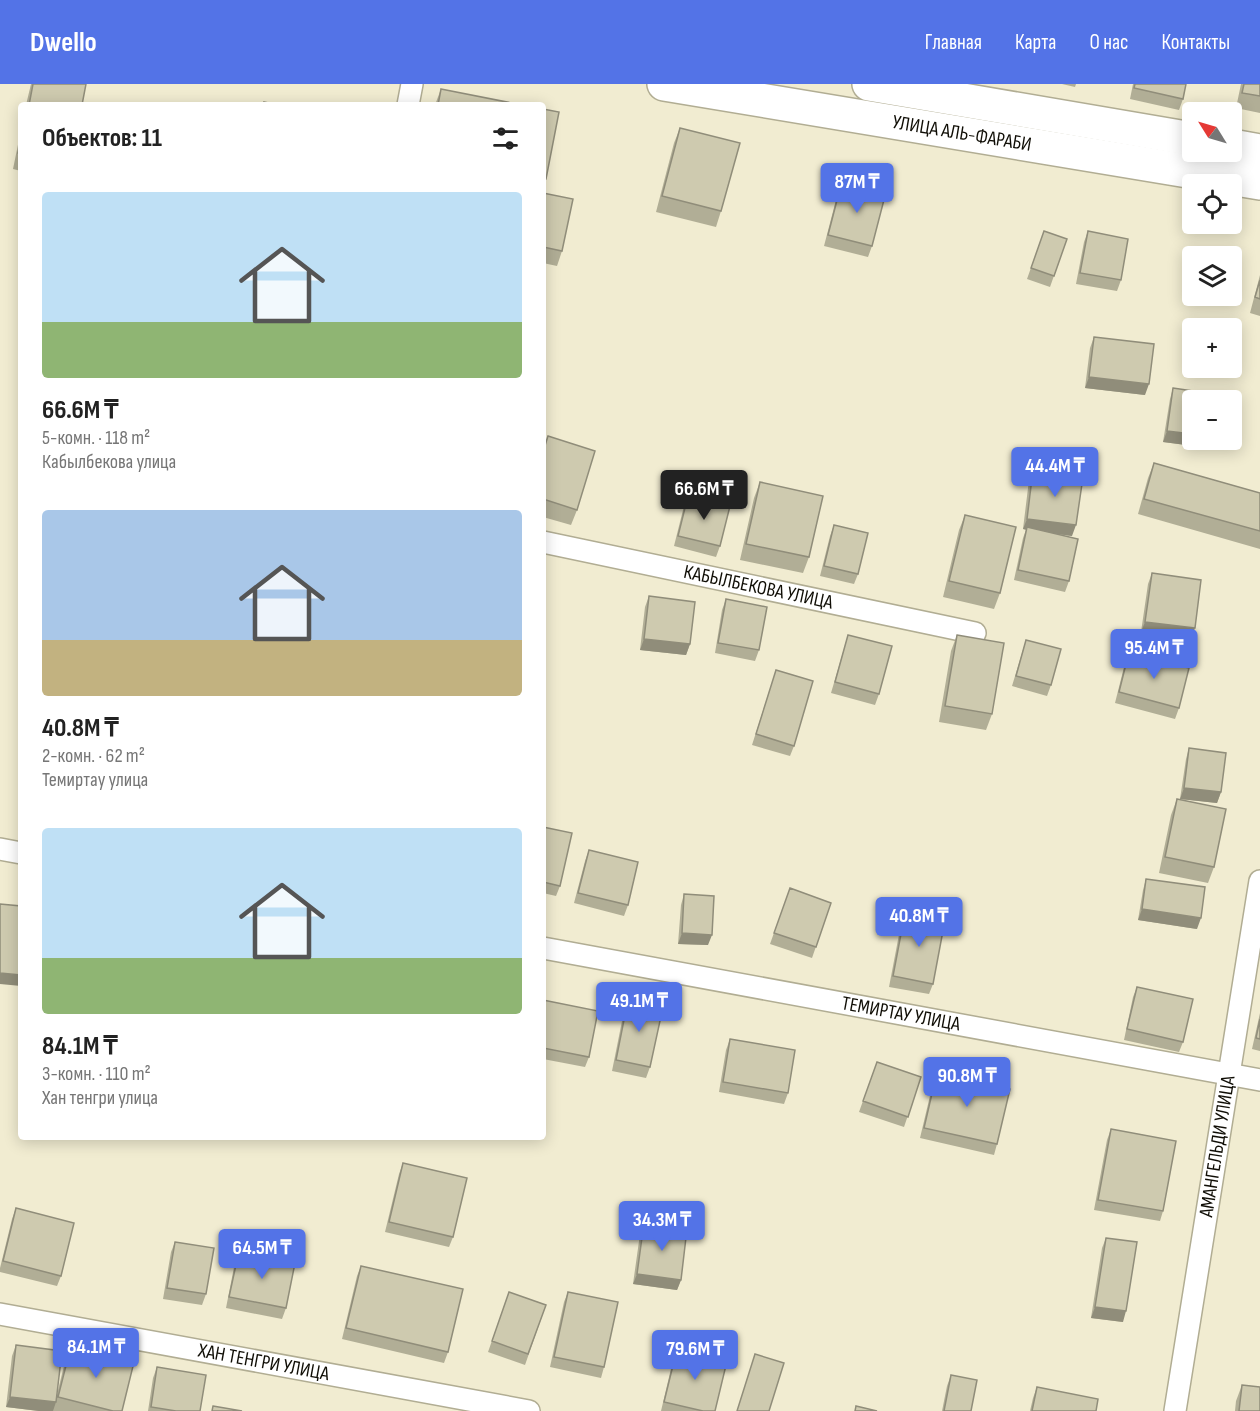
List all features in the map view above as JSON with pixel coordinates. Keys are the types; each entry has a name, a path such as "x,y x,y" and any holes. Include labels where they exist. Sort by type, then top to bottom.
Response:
{"main road":[{"name":"УЛИЦА АЛЬ-ФАРАБИ","path":"664,84 1260,183"},
{"name":"УЛИЦА АЛЬ-ФАРАБИ","path":"869,84 1182,137"},
{"path":"1242,148 1260,151"}],"street":[{"path":"409,102 412,84"},
{"name":"КАБЫЛБЕКОВА УЛИЦА","path":"546,543 975,633"},
{"path":"0,849 18,852"},
{"name":"АМАНГЕЛЬДИ УЛИЦА","path":"1175,1411 1260,881"},
{"name":"ТЕМИРТАУ УЛИЦА","path":"546,949 1260,1080"},
{"name":"ХАН ТЕНГРИ УЛИЦА","path":"0,1314 530,1411"}],"building":[{"path":"33,84 86,84 83,102 30,102"},
{"path":"1135,84 1186,84 1183,99 1134,88"},
{"path":"1244,84 1260,84 1260,96 1242,93"},
{"path":"441,89 507,102 439,102"},
{"path":"546,110 559,112 546,179"},
{"path":"680,128 740,143 721,211 662,196"},
{"path":"842,181 886,192 872,246 828,235"},
{"path":"546,194 573,199 562,251 546,248"},
{"path":"1044,231 1067,239 1054,276 1031,268"},
{"path":"1088,231 1128,239 1121,280 1080,273"},
{"path":"1260,280 1260,299 1255,297"},
{"path":"1094,337 1154,344 1149,384 1089,377"},
{"path":"1173,388 1186,390 1182,390 1182,433 1167,431"},
{"path":"548,436 595,451 577,510 546,500"},
{"path":"1154,463 1260,493 1260,531 1144,499"},
{"path":"1033,470 1083,477 1076,525 1027,519"},
{"path":"760,482 823,496 809,557 746,544"},
{"path":"688,496 730,506 720,546 678,536"},
{"path":"965,515 1016,527 1000,593 949,581"},
{"path":"834,525 868,533 858,574 824,566"},
{"path":"1027,527 1078,539 1069,581 1018,570"},
{"path":"1152,573 1201,580 1195,628 1145,622"},
{"path":"649,596 695,602 690,644 644,639"},
{"path":"726,599 767,607 759,650 718,643"},
{"path":"848,635 892,646 879,694 835,682"},
{"path":"957,635 1004,643 992,714 945,706"},
{"path":"1026,640 1061,649 1051,685 1016,676"},
{"path":"1129,652 1189,668 1179,708 1119,692"},
{"path":"776,670 813,681 794,746 756,734"},
{"path":"1189,748 1226,753 1221,792 1184,788"},
{"path":"1177,799 1226,809 1214,867 1165,857"},
{"path":"546,828 572,833 560,886 546,883"},
{"path":"589,850 638,862 628,905 578,893"},
{"path":"1146,879 1205,887 1201,918 1142,909"},
{"path":"790,888 831,903 816,947 774,933"},
{"path":"684,894 714,896 712,935 682,933"},
{"path":"0,904 18,906 18,975 0,973"},
{"path":"905,913 945,920 933,984 893,976"},
{"path":"1137,987 1193,999 1183,1042 1127,1029"},
{"path":"628,1000 663,1007 650,1067 616,1060"},
{"path":"546,1001 598,1011 589,1057 546,1049"},
{"path":"1260,1019 1260,1039 1256,1038"},
{"path":"730,1039 795,1050 788,1093 723,1082"},
{"path":"877,1062 921,1077 908,1117 863,1101"},
{"path":"937,1072 1010,1089 997,1144 924,1128"},
{"path":"1111,1129 1176,1141 1163,1211 1098,1200"},
{"path":"403,1163 467,1178 453,1237 389,1222"},
{"path":"16,1208 74,1223 61,1276 3,1261"},
{"path":"644,1223 687,1229 681,1280 637,1274"},
{"path":"1106,1238 1137,1242 1126,1311 1095,1307"},
{"path":"175,1242 214,1248 206,1294 167,1288"},
{"path":"239,1251 295,1263 286,1308 229,1297"},
{"path":"361,1266 463,1289 448,1352 346,1328"},
{"path":"509,1292 546,1305 528,1354 492,1341"},
{"path":"568,1292 618,1302 604,1367 554,1357"},
{"path":"16,1345 62,1351 56,1402 10,1397"},
{"path":"71,1346 134,1362 122,1411 113,1411 58,1397"},
{"path":"677,1349 727,1361 715,1411 703,1411 664,1402"},
{"path":"755,1354 784,1363 769,1411 737,1411"},
{"path":"157,1367 206,1375 200,1411 176,1411 151,1407"},
{"path":"951,1375 977,1380 971,1411 944,1411"},
{"path":"1242,1385 1260,1387 1260,1411 1239,1411"},
{"path":"1037,1387 1098,1399 1096,1411 1032,1411"},
{"path":"213,1406 242,1411 212,1411"},
{"path":"856,1406 877,1411 855,1411"}]}
